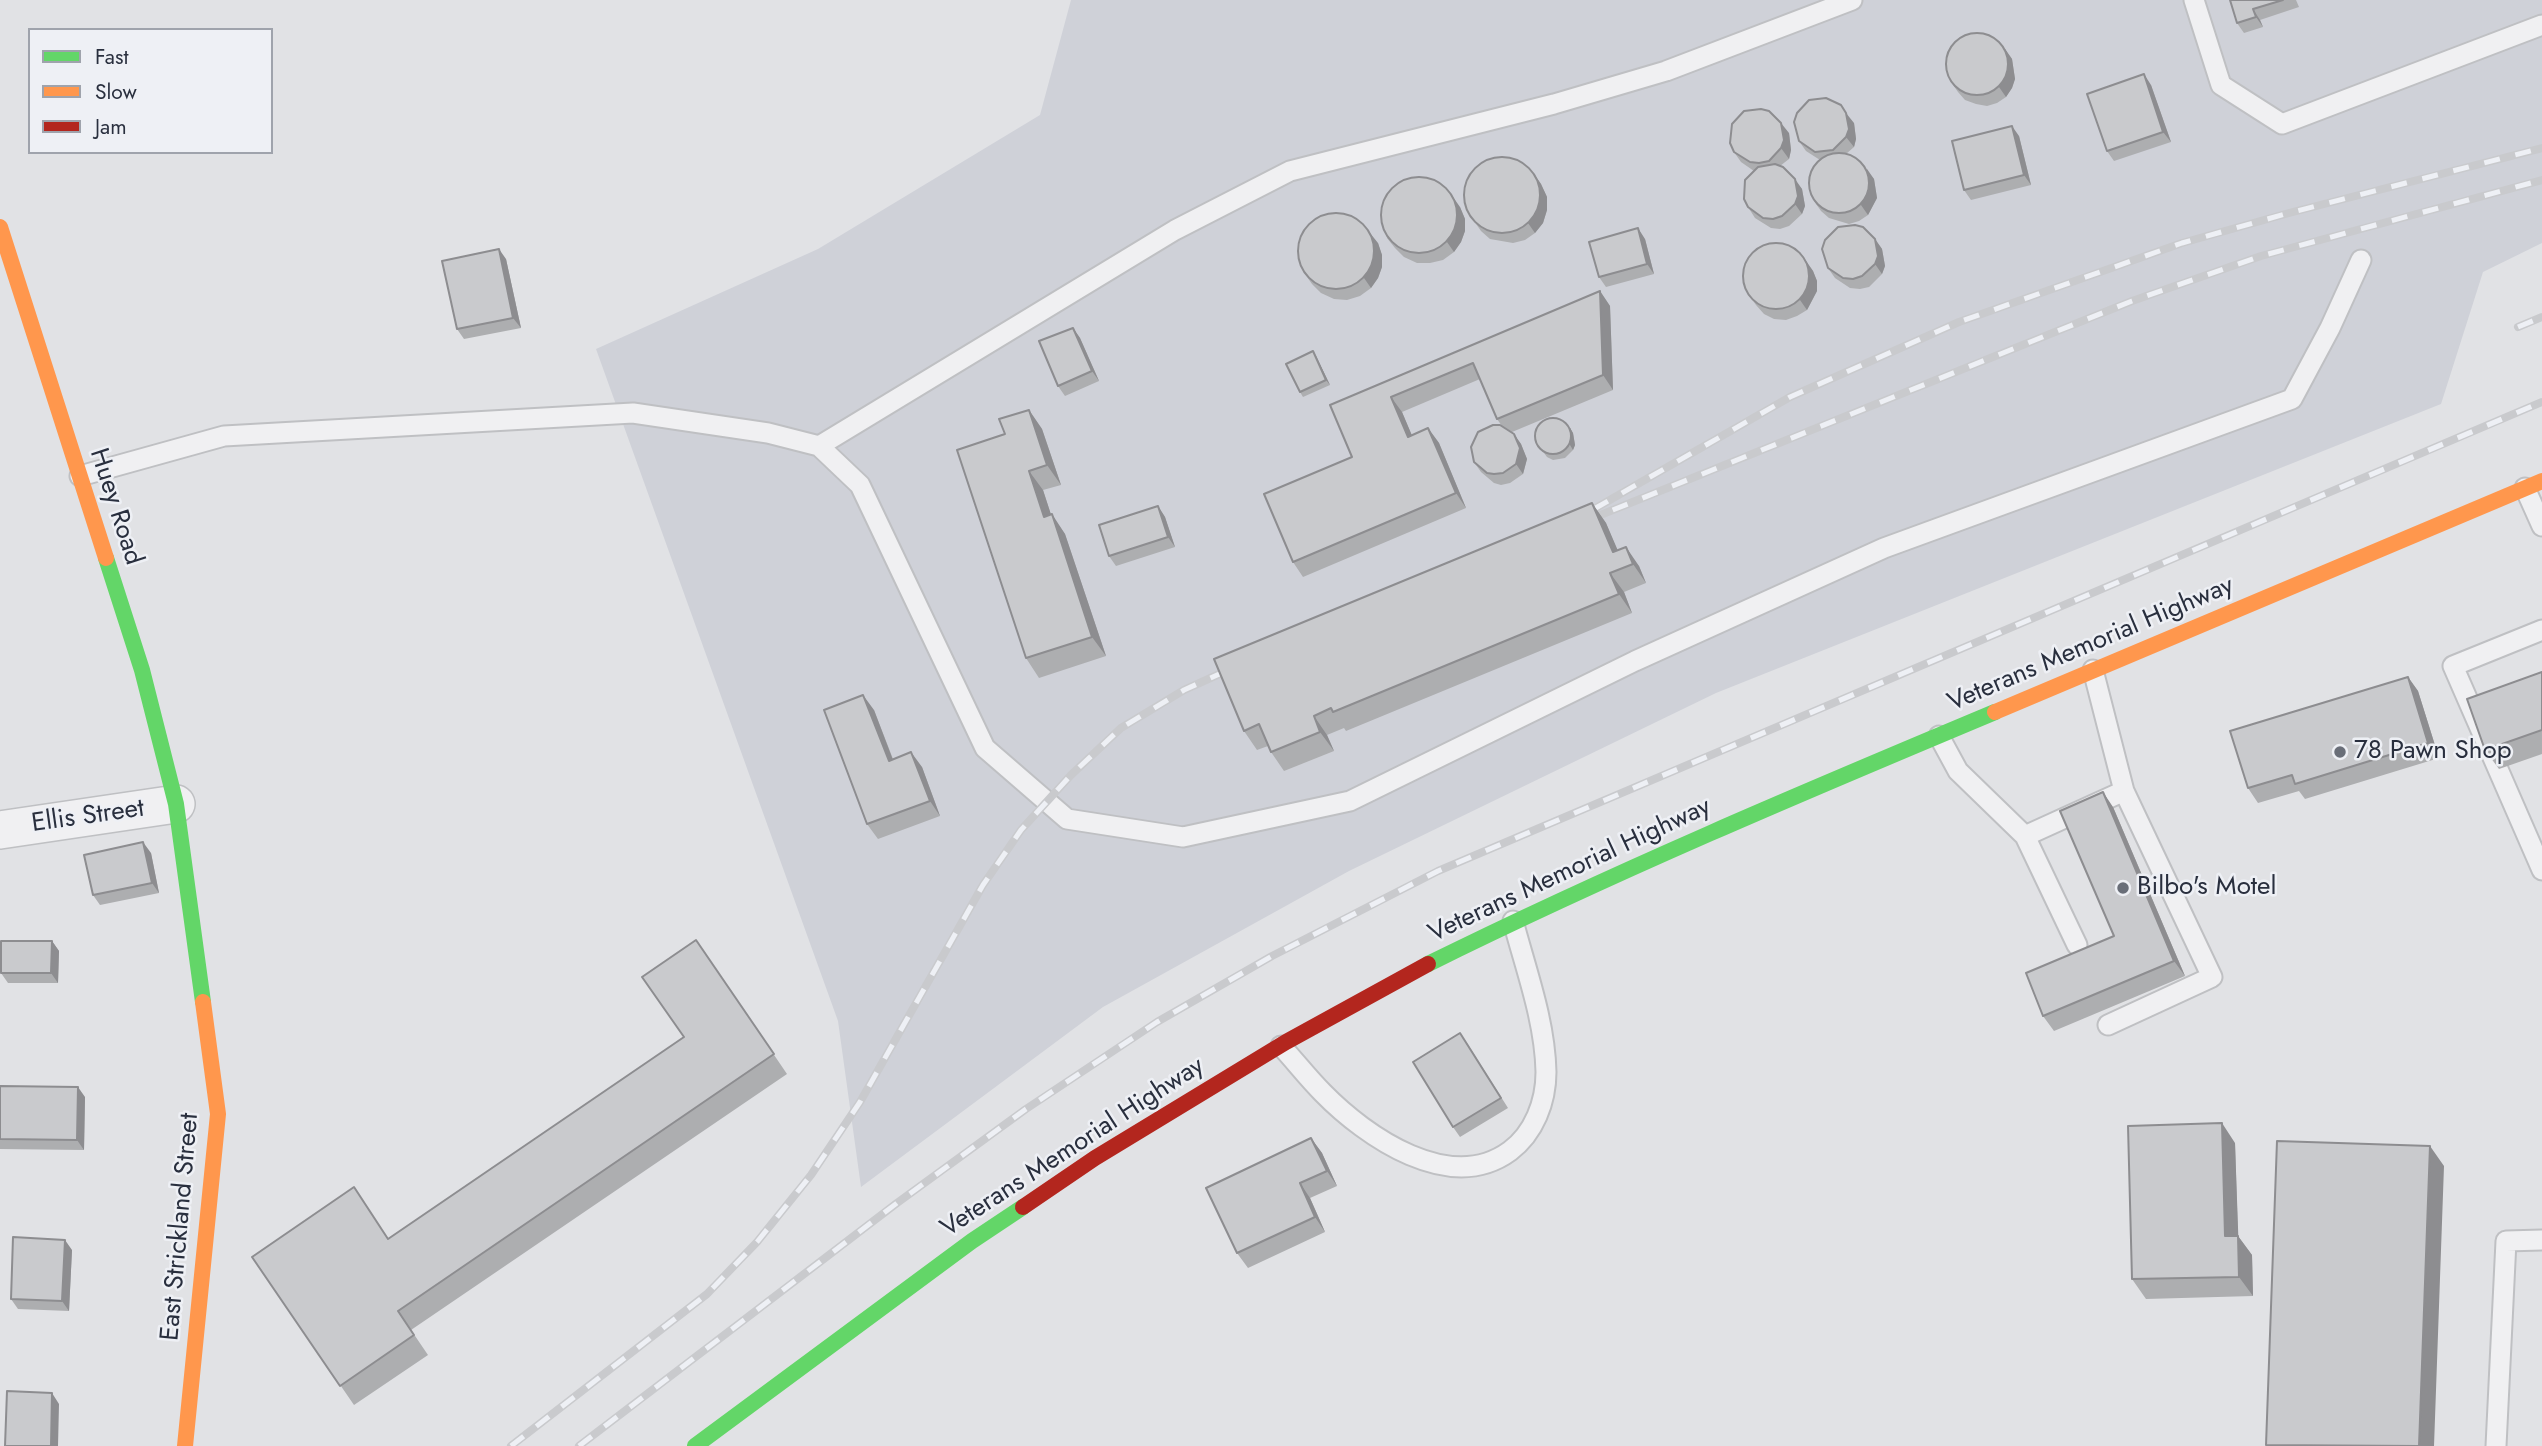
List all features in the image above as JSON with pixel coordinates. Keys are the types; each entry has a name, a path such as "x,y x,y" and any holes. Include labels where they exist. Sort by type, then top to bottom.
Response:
{"main road":[{"name":"Huey Road","path":"0,228 142,670 176,804"},
{"name":"Veterans Memorial Highway","path":"695,1446 972,1241 1095,1158 1281,1046 1419,969 1513,922 1745,817 2534,484"},
{"name":"East Strickland Street","path":"176,804 218,1114 185,1446"}],"street":[{"name":"Ellis Street","path":"0,830 176,804"}],"lane":[{"path":"819,446 1175,230 1290,171 1555,104 1666,71 1852,0"},
{"path":"2194,0 2221,85 2283,124 2542,25"},
{"path":"80,476 224,436 633,413 768,433 819,446 860,485 985,748 1066,819 1183,837 1350,801 1635,661 1884,548 2292,399 2330,328 2361,260"},
{"path":"2534,484 2542,526"},
{"path":"2542,630 2453,666 2542,870"},
{"path":"2093,670 2124,791 2213,977 2108,1025"},
{"path":"1939,736 1958,771 2025,836 2077,945"},
{"path":"2025,836 2124,791"},
{"path":"1281,1046 1324,1094 1353,1119 1412,1156 1452,1168 1471,1167 1501,1158 1521,1143 1533,1126 1541,1103 1546,1074 1538,1015 1513,922"},
{"path":"2496,1446 2506,1241 2542,1240"}],"shaded area":[{"path":"1071,0 2542,0 2542,243 2483,272 2441,404 1716,693 1349,871 1103,1007 861,1187 838,1021 596,349 818,249 1040,115"}],"building":[{"path":"2230,0 2283,0 2253,9 2256,17 2237,23"},
{"path":"1971,33 1983,33 1999,42 2006,52 2006,76 1999,86 1983,95 1971,95 1960,90 1951,81 1946,70 1946,58 1951,47 1960,38"},
{"path":"2144,74 2163,132 2107,151 2087,94"},
{"path":"1826,98 1841,105 1846,113 1849,129 1846,137 1833,150 1815,152 1799,141 1794,122 1797,113 1809,100"},
{"path":"1744,111 1769,111 1781,123 1784,140 1781,148 1769,161 1750,162 1734,152 1730,143 1732,124"},
{"path":"2012,126 2024,175 1964,190 1952,141"},
{"path":"1839,153 1856,158 1864,166 1869,183 1864,200 1856,208 1839,213 1822,208 1814,200 1809,183 1814,166 1822,158"},
{"path":"1502,157 1516,160 1529,168 1537,181 1540,195 1537,209 1529,222 1516,230 1502,233 1488,230 1475,222 1467,209 1464,195 1467,181 1475,168 1488,160"},
{"path":"1775,164 1783,167 1795,179 1798,196 1795,204 1782,216 1763,218 1748,207 1744,199 1745,180 1758,167"},
{"path":"1412,177 1426,177 1440,183 1451,194 1457,215 1454,230 1446,242 1426,253 1412,253 1398,247 1387,236 1381,222 1381,208 1387,194 1398,183"},
{"path":"1329,213 1343,213 1357,219 1368,230 1374,251 1371,266 1363,278 1343,289 1329,289 1315,283 1304,272 1298,258 1298,244 1304,230 1315,219"},
{"path":"1838,227 1863,227 1875,239 1878,256 1875,264 1862,276 1843,278 1828,268 1822,249 1825,240"},
{"path":"1638,228 1647,264 1599,277 1589,242"},
{"path":"1776,243 1789,245 1799,253 1807,263 1807,289 1799,299 1789,307 1776,309 1763,307 1753,299 1745,289 1743,276 1745,263 1753,253 1763,245"},
{"path":"499,249 513,318 457,329 442,261"},
{"path":"1600,291 1603,375 1497,419 1473,363 1391,397 1408,437 1428,428 1456,493 1293,562 1264,494 1352,457 1330,405"},
{"path":"1073,328 1092,371 1058,386 1039,341"},
{"path":"1313,351 1326,380 1300,392 1286,364"},
{"path":"1029,410 1047,465 1029,471 1044,517 1052,514 1092,637 1026,658 957,450 1005,434 999,419"},
{"path":"1553,418 1566,423 1571,436 1566,449 1553,454 1540,449 1535,436 1540,423"},
{"path":"1493,425 1500,425 1514,434 1520,448 1516,464 1503,473 1487,473 1474,462 1471,447 1478,432"},
{"path":"1592,503 1613,552 1626,547 1633,564 1610,573 1619,594 1333,712 1331,708 1314,716 1320,732 1271,752 1259,724 1244,731 1214,659"},
{"path":"1158,506 1168,537 1109,556 1099,525"},
{"path":"2542,672 2542,730 2485,750 2467,699"},
{"name":"78 Pawn Shop","path":"2408,677 2428,743 2295,784 2292,775 2248,788 2230,731"},
{"path":"863,695 889,761 911,752 930,801 867,824 824,710"},
{"name":"Bilbo's Motel","path":"2103,792 2174,961 2043,1016 2026,973 2114,936 2060,811"},
{"path":"143,842 152,883 93,895 84,855"},
{"path":"696,940 774,1054 398,1311 414,1335 340,1386 252,1257 354,1187 388,1239 684,1037 642,977"},
{"path":"1,941 52,941 51,973 1,973"},
{"path":"1460,1033 1501,1098 1453,1127 1413,1062"},
{"path":"0,1086 78,1087 77,1140 0,1139"},
{"path":"2222,1123 2225,1236 2238,1236 2239,1277 2132,1279 2128,1126"},
{"path":"1311,1138 1327,1171 1300,1183 1315,1217 1237,1253 1206,1188"},
{"path":"2277,1141 2430,1146 2419,1446 2266,1445"},
{"path":"13,1237 65,1240 62,1301 11,1299"},
{"path":"7,1391 52,1393 51,1446 5,1446"}],"railway":[{"path":"1594,509 1790,397 1959,322 2182,243 2542,148"},
{"path":"1583,522 2132,301 2261,256 2542,180"},
{"path":"2518,327 2542,317"},
{"path":"579,1446 897,1203 1026,1109 1157,1022 1272,956 1438,871 2542,402"},
{"path":"511,1446 707,1294 757,1242 811,1175 860,1102 983,885 1021,830 1071,775 1121,728 1184,690 1237,666"}],"traffic: fast":[{"path":"106,558 142,670 176,804 203,1002"},
{"path":"1428,964 1639,865 1995,712"},
{"path":"695,1446 972,1241 1023,1207"}],"traffic: slow":[{"path":"0,227 106,558"},
{"path":"1995,712 2542,481"},
{"path":"185,1446 218,1114 203,1002"}],"traffic: jam":[{"path":"1023,1207 1095,1158 1286,1042 1428,964"}],"place":[{"name":"78 Pawn Shop","path":"2340,752"},
{"name":"Bilbo's Motel","path":"2123,888"}]}
